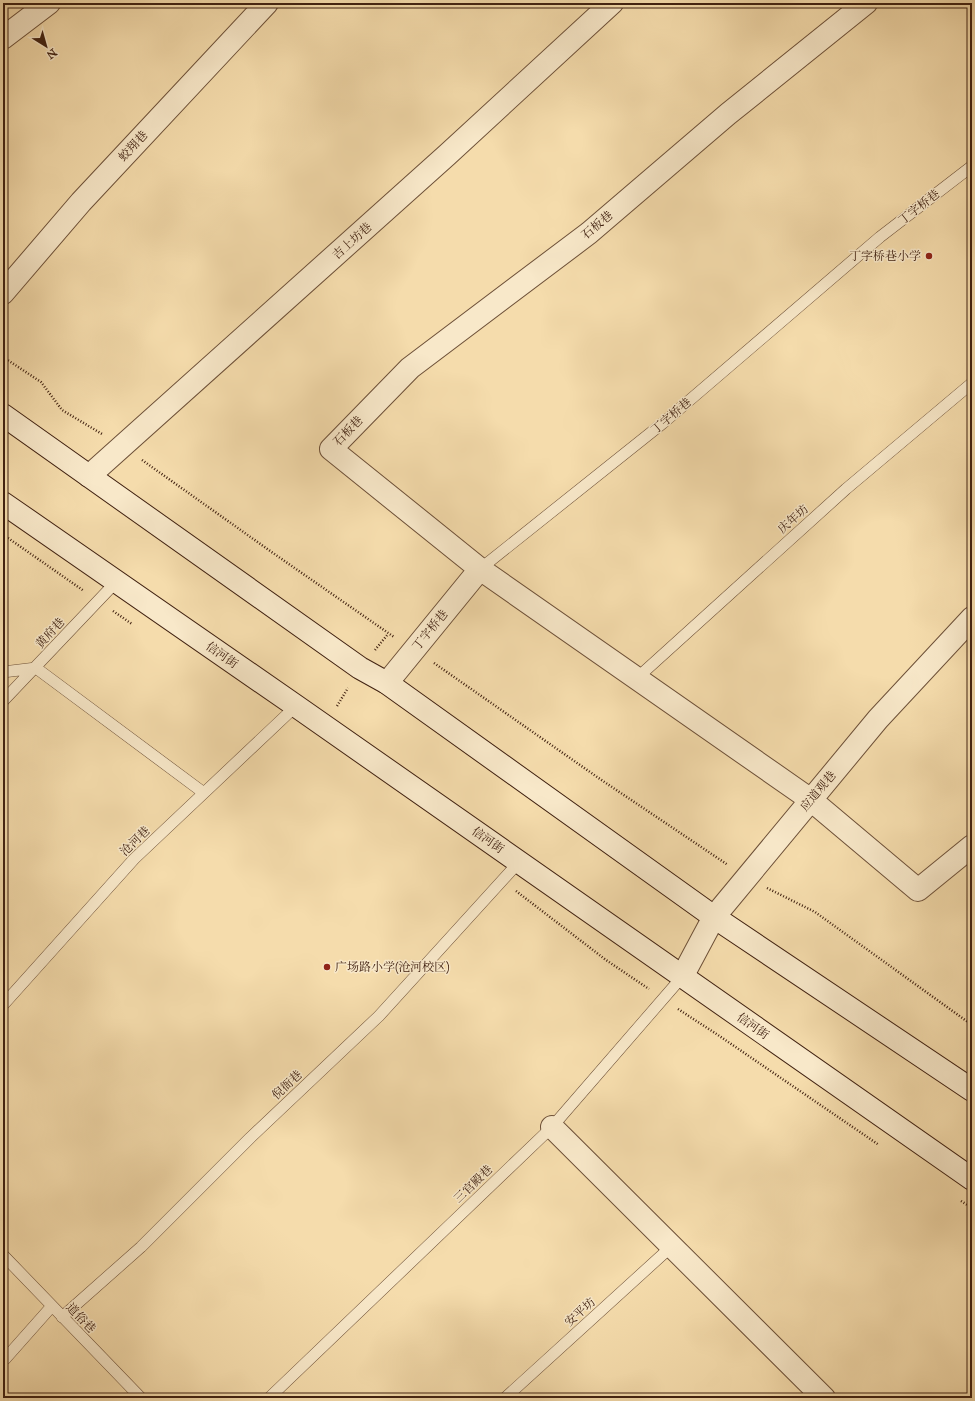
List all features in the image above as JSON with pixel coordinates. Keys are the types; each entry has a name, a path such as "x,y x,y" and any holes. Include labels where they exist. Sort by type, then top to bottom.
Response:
{"street":[{"path":"3,38 49,3"},
{"name":"蛟翔巷","path":"3,293 81,202 267,3"},
{"name":"吉上坊巷","path":"89,476 448,155 612,3"},
{"name":"石板巷","path":"480,569 331,449 410,368 589,233 728,114 866,3"},
{"path":"3,415 354,663 387,683 714,917 972,1090"},
{"name":"信河街","path":"3,503 972,1179"},
{"path":"480,569 811,800 918,890 972,846"},
{"name":"丁字桥巷","path":"387,683 480,569"},
{"name":"应道观巷","path":"682,976 714,917 878,719 972,618"},
{"path":"552,1127 824,1398"}],"lane":[{"name":"丁字桥巷","path":"480,569 663,423 880,237 972,166"},
{"name":"庆年坊","path":"636,679 846,489 972,383"},
{"name":"黄府巷","path":"3,702 116,582"},
{"path":"3,672 36,668 204,793"},
{"name":"沧河巷","path":"3,1005 134,859 296,706"},
{"name":"倪衙巷","path":"62,1317 141,1247 250,1138 379,1016 519,862"},
{"name":"三官殿巷","path":"269,1398 552,1127 682,976"},
{"name":"安平坊","path":"505,1398 672,1246"},
{"name":"道俗巷","path":"3,1255 141,1398"},
{"path":"3,1357 5,1359 52,1306"}],"path":[{"path":"3,357 41,382 62,410 122,446 388,634 414,650 747,878 815,912 972,1025"}],"place":[{"name":"丁字桥巷小学","path":"929,256"},
{"name":"广场路小学(沧河校区)","path":"327,967"}]}
